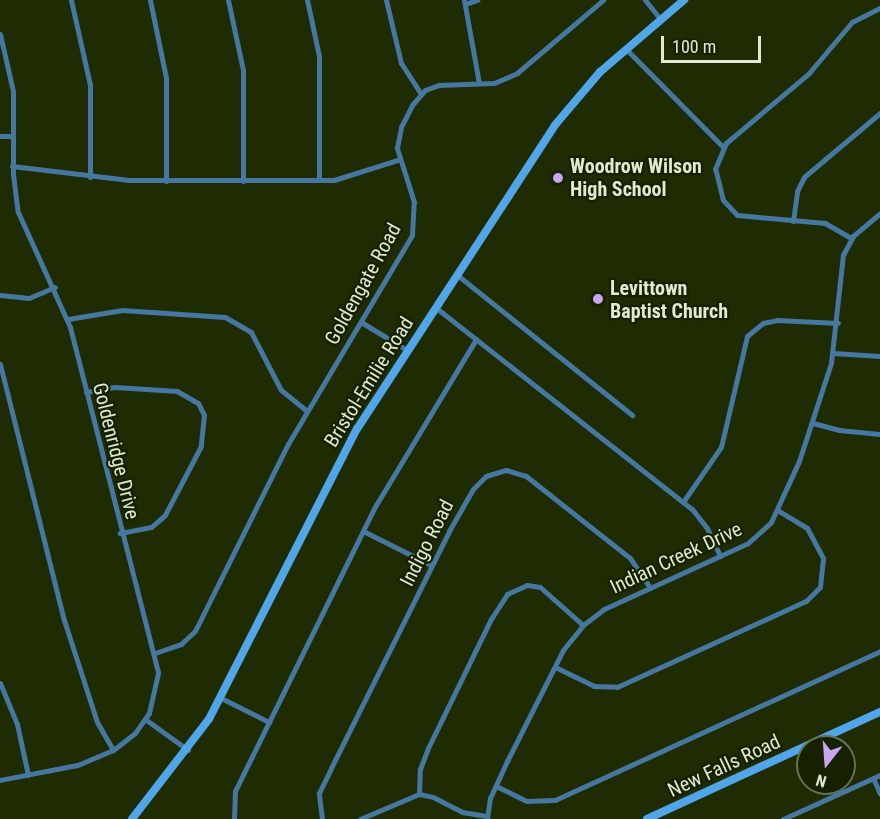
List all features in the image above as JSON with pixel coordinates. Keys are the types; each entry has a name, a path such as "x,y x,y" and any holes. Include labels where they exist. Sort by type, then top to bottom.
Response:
{"street":[{"path":"71,0 90,86 90,177"},
{"path":"150,0 166,71 166,180"},
{"path":"228,0 243,70 243,181"},
{"path":"307,0 319,56 319,180"},
{"path":"386,0 401,63 421,94 439,85 498,82 517,73 603,0"},
{"path":"477,0 464,2 479,84"},
{"path":"645,0 661,20"},
{"name":"Bristol-Emilie Road","path":"132,819 188,750 220,698 344,452 456,274 568,107 626,49 684,0"},
{"path":"880,8 852,22 809,73 723,147 715,173 728,210 743,217 834,226 851,237 880,213"},
{"name":"Goldenridge Drive","path":"0,34 13,90 12,166 18,212 68,319 120,533 155,653 157,689 145,719 113,750 77,765 0,780"},
{"path":"626,49 723,147"},
{"name":"Goldengate Road","path":"155,653 181,644 195,631 307,411 361,322 414,227 414,202 398,160 401,127 421,94"},
{"path":"793,221 797,191 804,177 880,113"},
{"path":"0,136 13,136"},
{"path":"12,166 90,177 166,180 319,180 350,178 398,160"},
{"name":"Indian Creek Drive","path":"487,818 496,786 555,667 583,625 604,609 752,541 765,530 777,510 813,423 833,353 838,323 843,255 851,237"},
{"path":"456,274 632,415"},
{"path":"0,295 29,298 55,287"},
{"path":"435,307 683,502 707,528 720,556"},
{"path":"68,319 122,310 225,317 251,332 282,390 307,411"},
{"path":"683,502 721,447 747,336 767,321 838,323"},
{"path":"361,322 407,350"},
{"path":"234,819 235,791 363,531 394,473 476,339"},
{"path":"833,353 880,356"},
{"path":"0,364 64,620 97,722 113,750"},
{"path":"86,392 115,387 177,391 198,403 204,415 201,446 165,515 151,527 120,533"},
{"path":"813,423 839,430 880,434"},
{"name":"Indigo Road","path":"322,819 321,789 431,565 477,483 491,473 513,471 538,485 630,558 650,588"},
{"path":"555,667 594,686 613,688 806,601 820,587 823,558 807,528 777,510"},
{"path":"363,531 431,565"},
{"path":"419,794 420,769 428,748 491,619 507,594 526,585 540,587 583,625"},
{"path":"496,786 527,801 555,800 880,651"},
{"path":"0,683 17,724 28,774"},
{"path":"220,698 269,722"},
{"name":"New Falls Road","path":"647,819 880,712"},
{"path":"145,719 188,750"},
{"path":"783,819 880,775"},
{"path":"873,778 880,794"},
{"path":"360,819 419,794 433,796 462,812 487,818"}],"place":[{"name":"Woodrow Wilson High School","path":"558,178"},
{"name":"Levittown Baptist Church","path":"598,299"}]}
